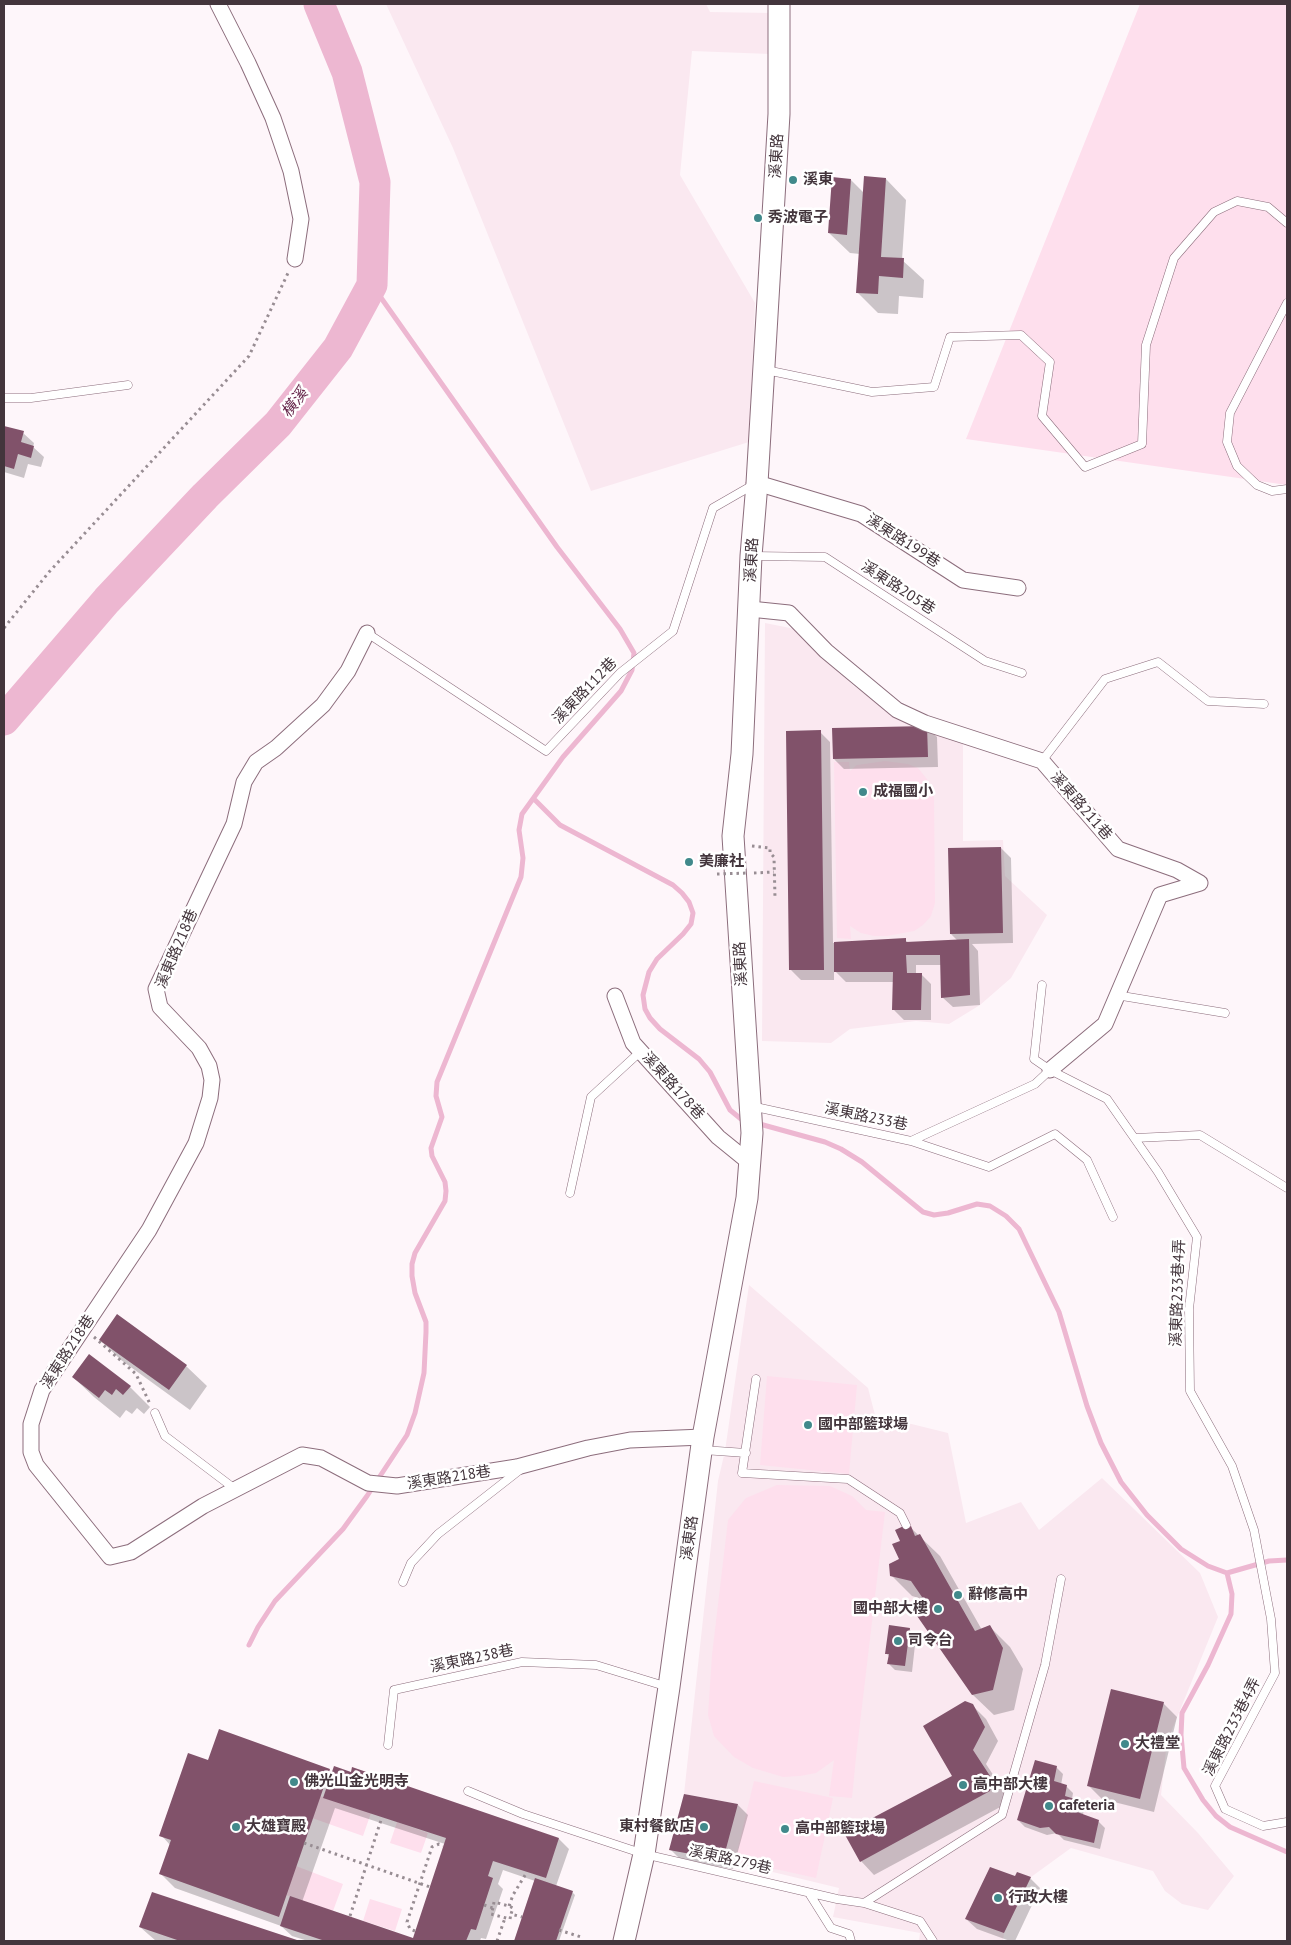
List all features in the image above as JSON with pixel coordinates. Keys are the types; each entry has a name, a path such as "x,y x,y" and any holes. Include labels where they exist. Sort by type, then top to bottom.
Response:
{"main road":[{"name":"溪東路","path":"624,1941 644,1854 670,1687 702,1444 747,1198 750,1163 751,1118 733,836 742,754 751,556 779,114 779,4"}],"street":[{"path":"218,4 274,118 291,171 302,219 295,259"},
{"name":"溪東路199巷","path":"757,483 862,514 963,580 1018,588"},
{"name":"溪東路211巷","path":"750,609 789,613 826,651 897,710 926,722 1042,761 1118,849 1177,870 1200,883 1160,895 1105,1024 1050,1070"},
{"name":"溪東路218巷","path":"367,633 348,671 323,704 276,748 256,762 244,782 234,824 156,989 160,1007 199,1048 209,1066 212,1080 210,1098 196,1143 149,1230 42,1390 31,1424 31,1452 36,1465 110,1557 131,1552 203,1506 302,1455 321,1458 374,1484 397,1486 527,1465 588,1448 630,1440 702,1444"},
{"name":"溪東路178巷","path":"615,996 633,1043 718,1137 750,1163"}],"lane":[{"path":"764,370 872,392 934,387 950,337 1021,335 1050,362 1042,416 1085,467 1142,444 1146,345 1174,258 1214,212 1238,201 1268,207 1287,223"},
{"path":"1287,303 1230,413 1227,442 1237,466 1257,485 1272,491 1287,489"},
{"path":"4,398 31,398 128,385"},
{"name":"溪東路112巷","path":"367,633 546,751 620,673 672,631 713,508 757,483"},
{"name":"溪東路205巷","path":"751,556 825,557 985,661 1022,673"},
{"path":"1042,761 1105,679 1158,662 1208,700 1264,704"},
{"path":"1042,985 1034,1059 1050,1070"},
{"path":"1116,995 1225,1013"},
{"path":"570,1193 591,1097 641,1051"},
{"name":"溪東路233巷","path":"751,1118 912,1141 1035,1084 1050,1070"},
{"name":"溪東路233巷4弄","path":"1050,1070 1107,1098 1158,1172 1197,1236 1189,1309 1190,1391 1232,1466 1254,1530 1271,1619 1275,1673 1215,1786 1225,1808 1263,1826 1287,1822"},
{"path":"912,1141 989,1167 1055,1134 1087,1160 1113,1217"},
{"path":"1135,1138 1200,1135 1287,1188"},
{"path":"756,1379 742,1473 848,1479 900,1513 906,1525"},
{"path":"155,1413 165,1436 235,1489"},
{"path":"702,1444 746,1453"},
{"path":"403,1582 411,1563 438,1534 527,1465"},
{"path":"864,1903 1002,1815 1046,1665 1061,1579"},
{"name":"溪東路238巷","path":"388,1745 394,1690 512,1664 522,1662 596,1665 670,1687"},
{"name":"溪東路279巷","path":"468,1792 523,1814 644,1854 809,1893 864,1903 920,1921 933,1941"},
{"path":"809,1893 830,1928 849,1934 851,1941"}],"path":[{"path":"4,628 49,572 249,356 295,259"},
{"path":"763,846 770,848 770,853 774,856 772,872 775,898"},
{"path":"717,874 772,872"},
{"path":"84,1327 136,1374 155,1413"},
{"path":"350,1916 382,1817"},
{"path":"304,1843 430,1887"},
{"path":"415,1931 409,1927 407,1922 432,1847 439,1844 443,1846"},
{"path":"509,1906 513,1895 527,1872"},
{"path":"494,1902 513,1908 510,1919 491,1914 493,1908 494,1902"},
{"path":"484,1905 493,1908"},
{"path":"511,1914 522,1918"},
{"path":"497,1941 505,1918"},
{"path":"559,1930 581,1937"}],"shaded area":[{"path":"386,4 706,4 710,12 772,13 770,54 692,51 680,175 755,303 749,442 591,491 453,148"},
{"path":"1140,4 1287,4 1287,485 966,439"},
{"name":"成福國小","path":"765,623 795,629 854,686 899,718 963,744 963,841 1003,840 1005,876 1047,915 1011,978 980,1005 949,1024 916,1021 850,1029 831,1043 762,1041"},
{"path":"885,761 908,764 918,768 930,783 934,794 935,903 931,916 914,931 887,936 874,936 861,933 850,926 851,939 837,938 834,762 849,762 850,771 857,765"},
{"name":"辭修高中","path":"749,1285 868,1388 875,1415 948,1433 966,1523 1021,1502 1039,1530 1102,1478 1200,1573 1218,1617 1167,1742 1161,1795 1198,1833 1234,1876 1208,1910 1182,1904 1165,1891 1153,1871 1071,1848 1031,1877 1004,1933 1003,1941 919,1941 920,1933 833,1917 839,1888 723,1860 738,1804 684,1794 718,1481 725,1451"},
{"name":"國中部籃球場","path":"767,1376 857,1385 849,1474 760,1465"},
{"path":"777,1485 830,1486 852,1496 866,1510 885,1512 852,1798 829,1796 834,1760 816,1773 800,1776 783,1777 753,1768 734,1757 714,1736 708,1715 712,1655 728,1520 746,1498"},
{"name":"高中部籃球場","path":"754,1781 833,1798 816,1878 735,1860"},
{"path":"320,1796 371,1813 363,1836 312,1818"},
{"path":"397,1822 428,1833 421,1853 390,1843"},
{"path":"296,1866 343,1884 333,1911 286,1895"},
{"path":"370,1899 402,1909 395,1931 363,1921"}],"building":[{"path":"864,176 886,178 881,257 904,258 903,278 879,276 878,294 856,293"},
{"path":"832,177 851,179 847,235 828,233"},
{"path":"4,426 24,431 21,442 34,446 31,458 18,454 14,469 4,466"},
{"path":"927,726 928,757 833,759 832,728"},
{"path":"821,730 824,970 789,970 786,731"},
{"path":"1001,847 1003,933 950,934 948,848"},
{"path":"906,938 906,942 969,939 970,995 941,998 940,955 906,955 907,973 922,973 921,1010 892,1010 893,972 834,972 834,942"},
{"path":"117,1314 187,1365 169,1390 99,1340"},
{"path":"89,1354 131,1386 123,1395 116,1389 112,1395 105,1390 99,1398 72,1377"},
{"name":"國中部大樓","path":"906,1525 907,1528 911,1526 915,1536 920,1534 975,1631 990,1625 1003,1648 993,1690 972,1695 915,1613 912,1604 922,1597 911,1581 890,1576 889,1564 899,1559 892,1544 900,1541 895,1530"},
{"name":"司令台","path":"889,1625 910,1628 905,1666 887,1664 889,1654 885,1654"},
{"name":"大禮堂","path":"1111,1689 1164,1702 1140,1799 1087,1786"},
{"name":"高中部大樓","path":"965,1701 973,1704 985,1727 973,1750 992,1779 990,1791 860,1862 844,1833 952,1776 923,1726"},
{"name":"大雄寶殿","path":"219,1729 330,1769 279,1917 159,1874 171,1840 159,1836 188,1753 208,1760"},
{"name":"cafeteria","path":"1035,1760 1057,1766 1054,1781 1067,1785 1065,1796 1078,1800 1077,1812 1099,1820 1094,1843 1056,1834 1049,1827 1040,1828 1017,1820"},
{"path":"334,1766 351,1772 352,1767 559,1838 546,1878 493,1861 488,1876 493,1878 476,1930 471,1929 466,1941 325,1941 280,1926 290,1896 413,1938 446,1838 323,1798"},
{"name":"東村餐飲店","path":"684,1794 738,1804 723,1860 669,1850"},
{"name":"行政大樓","path":"990,1867 1015,1876 1017,1872 1031,1877 1004,1933 965,1919"},
{"path":"535,1878 573,1891 556,1941 514,1941"},
{"path":"152,1892 300,1941 180,1941 139,1927"}],"waterway":[{"name":"橫溪","path":"4,720 107,600 205,496 278,424 338,348 372,285 375,182 347,72 319,4"},
{"path":"249,1645 275,1601 343,1529 407,1435 415,1413 424,1373 426,1332 426,1322 415,1293 412,1264 415,1253 445,1201 446,1191 445,1182 432,1156 431,1148 442,1117 436,1096 437,1082 521,877 523,858 519,830 522,814 563,757 621,691 632,670 634,653 620,629 557,547 372,285"},
{"path":"534,799 560,825 673,885 689,902 693,913 691,924 657,959 649,972 643,995 645,1009 660,1029 699,1059 710,1072 730,1110 745,1120"},
{"path":"756,1123 825,1142 841,1149 862,1162 923,1212 934,1215 948,1213 977,1204 990,1206 1006,1216 1019,1229 1059,1312 1087,1406 1101,1443 1121,1482 1147,1515 1181,1549 1208,1566 1227,1573 1269,1561 1287,1560"},
{"path":"1227,1573 1232,1594 1231,1614 1208,1665 1182,1713 1181,1735 1184,1768 1203,1800 1216,1816 1230,1827 1287,1852"}],"place":[{"name":"溪東","path":"793,180"},
{"name":"秀波電子","path":"758,218"},
{"name":"成福國小","path":"863,792"},
{"name":"美廉社","path":"689,862"},
{"name":"國中部籃球場","path":"808,1425"},
{"name":"辭修高中","path":"958,1595"},
{"name":"國中部大樓","path":"938,1609"},
{"name":"司令台","path":"898,1641"},
{"name":"大禮堂","path":"1125,1744"},
{"name":"佛光山金光明寺","path":"294,1782"},
{"name":"高中部大樓","path":"963,1785"},
{"name":"cafeteria","path":"1049,1806"},
{"name":"大雄寶殿","path":"236,1827"},
{"name":"東村餐飲店","path":"704,1827"},
{"name":"高中部籃球場","path":"785,1829"},
{"name":"行政大樓","path":"998,1898"}]}
